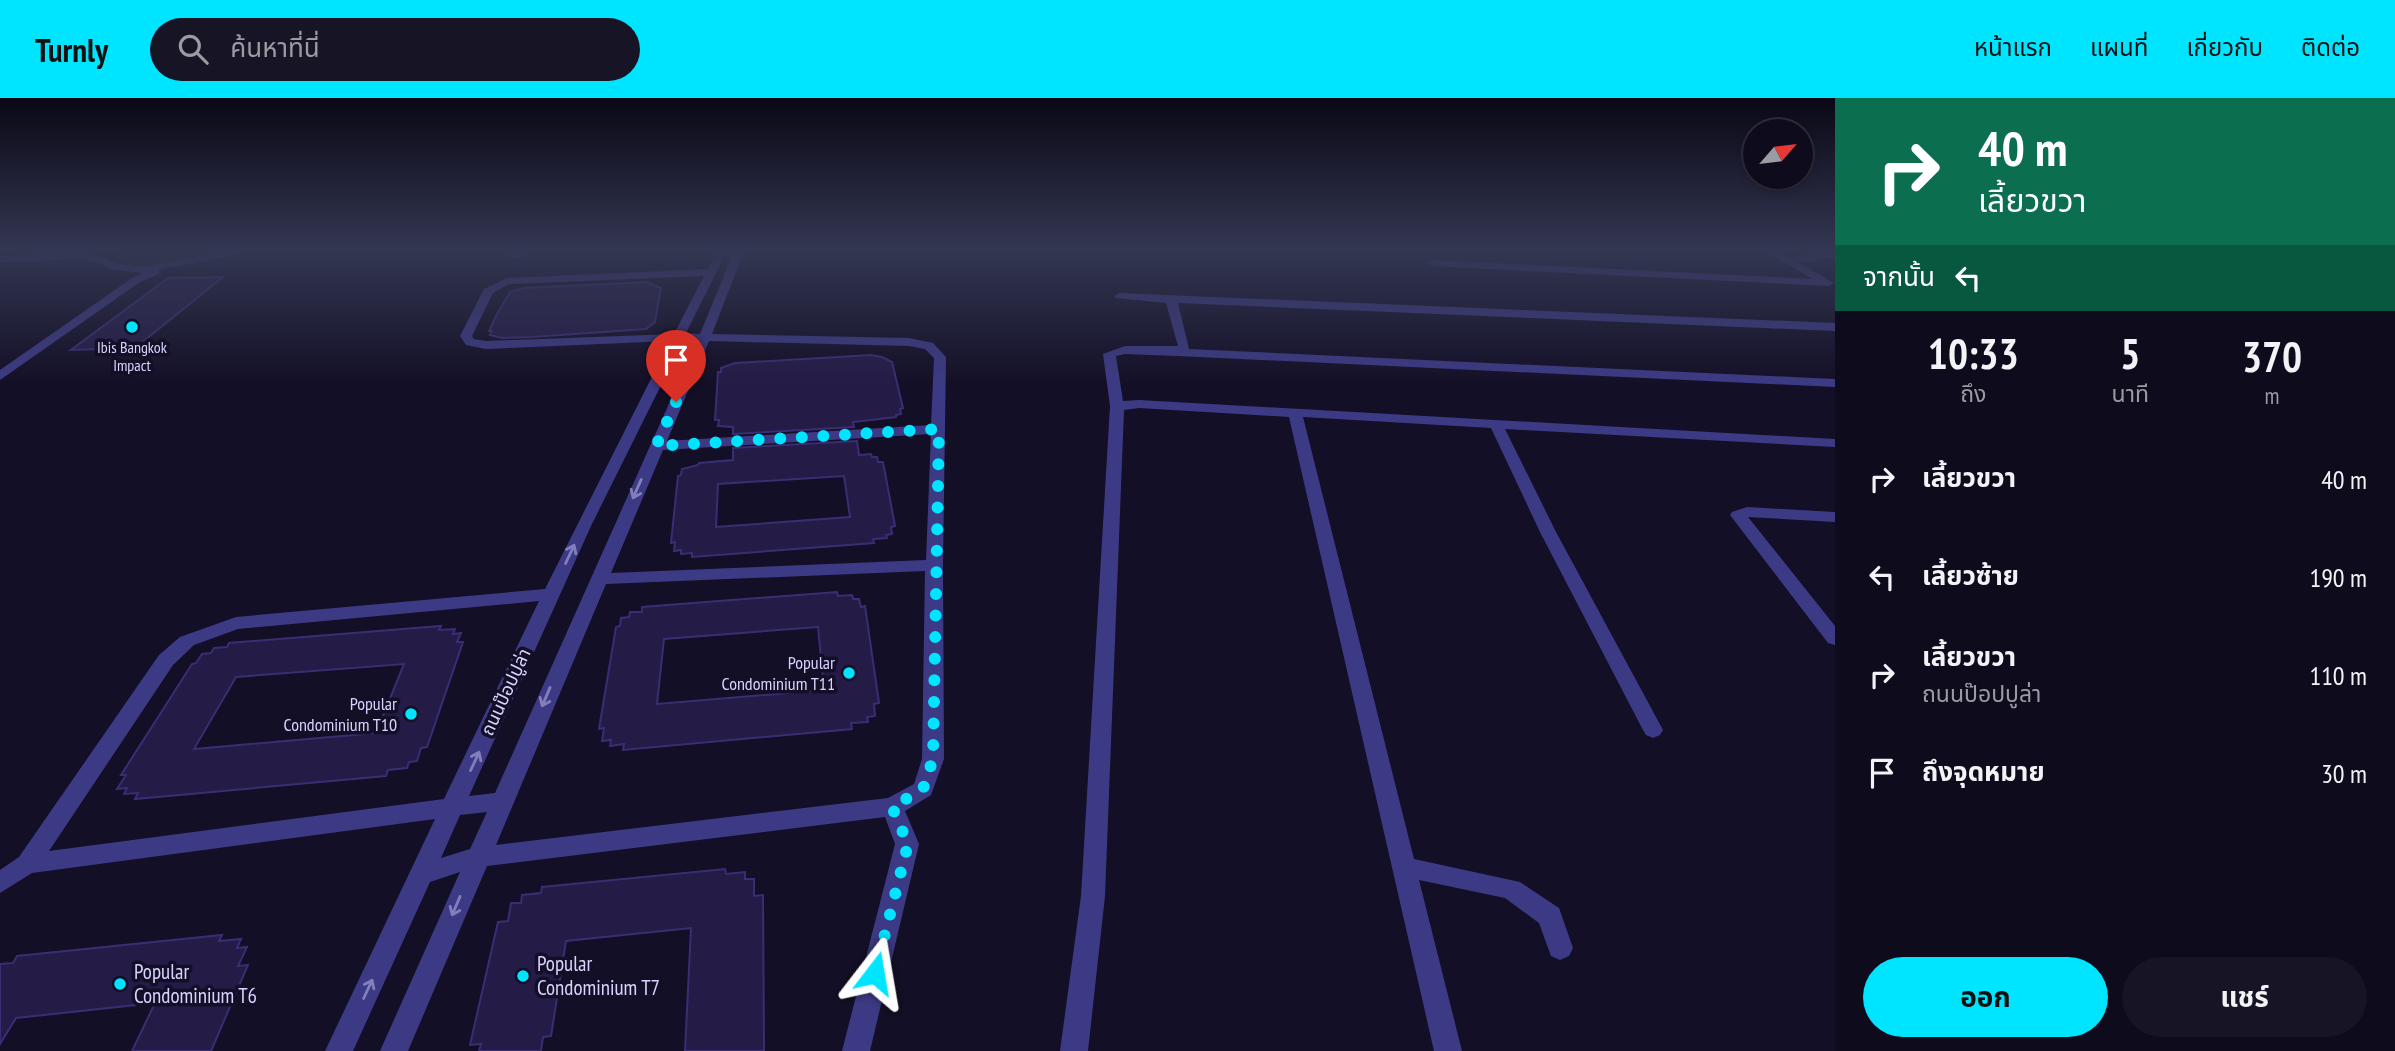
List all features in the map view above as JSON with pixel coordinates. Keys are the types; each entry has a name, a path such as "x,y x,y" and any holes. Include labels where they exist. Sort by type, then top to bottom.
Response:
{"street":[{"path":"48,341 102,295"},
{"path":"0,376 114,295"},
{"path":"422,874 477,858 892,807 923,789 933,759 934,565 940,357 929,346 909,342 681,337 486,345 470,342 466,336 486,295"},
{"name":"ถนนป๊อปปูล่า","path":"338,1051 551,594 701,295"},
{"path":"394,1051 721,295"},
{"path":"1120,296 1835,327"},
{"path":"1176,300 1172,302 1184,347 1178,352"},
{"path":"1074,1051 1093,896 1117,406 1109,354 1125,350 1178,352 1835,383"},
{"path":"1117,406 1139,404 1835,443"},
{"path":"1296,414 1448,1051"},
{"path":"1496,424 1548,532 1653,730"},
{"path":"656,446 939,429"},
{"path":"1835,517 1747,512 1738,515 1828,622 1835,639"},
{"path":"598,579 934,565"},
{"path":"0,883 27,864 166,660 187,641 236,623 551,594"},
{"path":"27,864 501,801"},
{"path":"856,1051 908,844 892,807"},
{"path":"1405,867 1511,889 1550,916 1560,948"}],"building":[{"name":"Ibis Bangkok Impact","path":"144,295 200,295 135,348 71,350"},
{"path":"508,295 660,295 655,322 646,329 502,338 490,335 492,331 489,331"},
{"path":"871,355 892,362 903,408 900,409 901,414 896,417 853,422 854,427 733,434 733,427 718,426 719,420 715,420 718,372 721,372 721,368 735,363"},
{"path":"857,441 859,455 871,454 872,457 877,457 878,462 883,462 895,526 891,527 892,534 886,535 887,538 873,539 874,543 692,557 692,553 681,554 681,550 674,551 675,542 671,543 678,476 681,475 682,469 699,463 733,460 733,448","holes":["844,476 850,517 716,527 718,484"]},
{"name":"Popular Condominium T11","path":"837,592 838,596 852,595 853,599 859,599 861,607 865,606 879,703 874,704 875,716 867,717 868,722 851,723 852,729 623,750 624,744 610,746 611,740 602,741 604,728 599,729 616,627 620,626 621,618 629,617 630,612 642,612 642,607","holes":["818,627 824,690 657,704 664,639"]},
{"name":"Popular Condominium T10","path":"441,626 439,630 455,629 453,634 461,633 457,642 463,642 427,747 421,748 417,761 409,762 407,768 388,770 386,776 135,799 138,793 124,794 127,788 117,789 126,775 121,775 192,664 196,663 202,654 211,653 214,648 227,647 229,643","holes":["404,664 376,733 194,749 236,677"]},
{"name":"Popular Condominium T7","path":"725,869 726,874 745,872 745,879 754,879 754,896 763,895 764,1051 685,1051 691,928 566,941 551,1036 543,1037 541,1051 479,1051 481,1044 470,1045 498,922 508,921 511,903 521,903 522,895 541,893 542,887"},
{"name":"Popular Condominium T6","path":"222,935 219,941 241,939 237,948 247,947 238,966 248,965 211,1051 132,1051 155,1003 16,1018 0,1044 0,964 13,963 17,956"}],"place":[{"name":"Ibis Bangkok Impact","path":"132,327"},
{"name":"Popular Condominium T11","path":"849,673"},
{"name":"Popular Condominium T10","path":"411,714"},
{"name":"Popular Condominium T7","path":"523,976"},
{"name":"Popular Condominium T6","path":"120,984"}],"route":[{"path":"676,402 656,446 939,429 934,565 933,759 923,789 892,807 908,844 875,973"}]}
